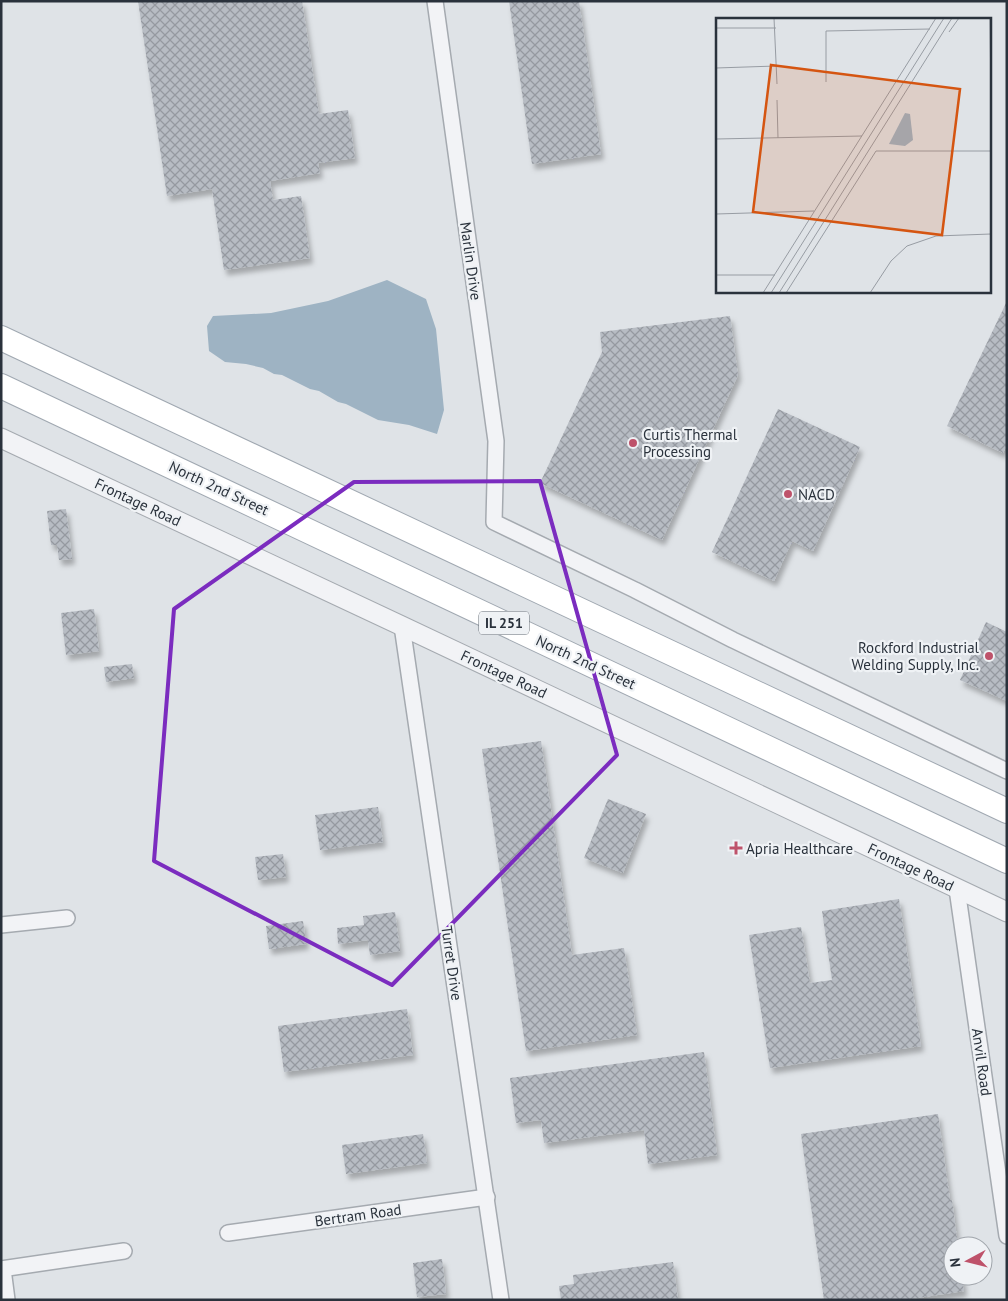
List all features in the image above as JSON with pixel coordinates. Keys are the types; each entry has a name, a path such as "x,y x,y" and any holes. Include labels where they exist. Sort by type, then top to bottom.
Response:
{"main road":[{"path":"1,338 1007,811"},
{"name":"North 2nd Street","path":"1,386 1007,861"}],"street":[{"name":"Marlin Drive","path":"435,1 496,441 494,522 636,590 733,640 1007,771"},
{"name":"Frontage Road","path":"1,438 1007,912"},
{"name":"Turret Drive","path":"402,626 501,1300"},
{"name":"Anvil Road","path":"957,889 1007,1236"},
{"path":"1,925 67,918"},
{"name":"Bertram Road","path":"228,1233 487,1197"},
{"path":"7,1300 2,1269 124,1250"}],"highlighted area":[{"path":"540,481 617,755 392,985 154,861 174,609 354,482"}],"water":[{"path":"387,280 426,299 436,329 444,410 437,434 409,425 378,420 282,375 246,364 225,362 209,351 207,326 213,316 271,313 328,301"}],"building":[{"path":"138,1 302,1 319,114 348,110 355,158 318,163 320,173 270,181 273,200 301,196 310,258 224,270 212,189 167,196"},
{"path":"509,1 579,1 601,154 532,164"},
{"path":"1007,301 1007,444 1003,453 947,426"},
{"name":"Curtis Thermal Processing","path":"730,316 738,375 662,540 540,483 602,352 600,332"},
{"name":"NACD","path":"778,409 860,447 813,551 792,541 774,581 712,552"},
{"path":"66,509 72,559 59,560 57,545 51,545 47,511"},
{"path":"94,609 99,651 66,655 61,613"},
{"name":"Rockford Industrial Welding Supply, Inc.","path":"986,622 1007,632 1007,701 960,680"},
{"path":"132,664 134,678 106,682 104,667"},
{"path":"541,741 572,955 624,948 637,1035 526,1051 482,749"},
{"path":"608,799 646,814 623,873 584,858"},
{"path":"378,807 383,842 320,850 315,815"},
{"path":"283,854 286,877 258,880 255,857"},
{"path":"899,899 921,1046 770,1068 749,935 801,927 810,983 832,980 822,911"},
{"path":"395,912 400,951 370,955 368,940 338,944 337,928 364,925 363,916"},
{"path":"303,921 306,944 269,949 266,926"},
{"path":"407,1009 413,1055 284,1072 278,1026"},
{"path":"704,1052 717,1155 648,1164 644,1130 544,1143 541,1120 516,1123 510,1078"},
{"path":"938,1114 957,1236 943,1236 943,1286 963,1286 964,1291 904,1300 824,1300 801,1134"},
{"path":"423,1134 427,1163 346,1174 342,1145"},
{"path":"442,1259 446,1294 417,1297 413,1263"},
{"path":"673,1262 678,1300 561,1300 559,1286 574,1284 573,1275"}],"place":[{"name":"Curtis Thermal Processing","path":"633,443"},
{"name":"NACD","path":"788,494"},
{"name":"Rockford Industrial Welding Supply, Inc.","path":"989,656"},
{"name":"Apria Healthcare","path":"736,848"}]}
